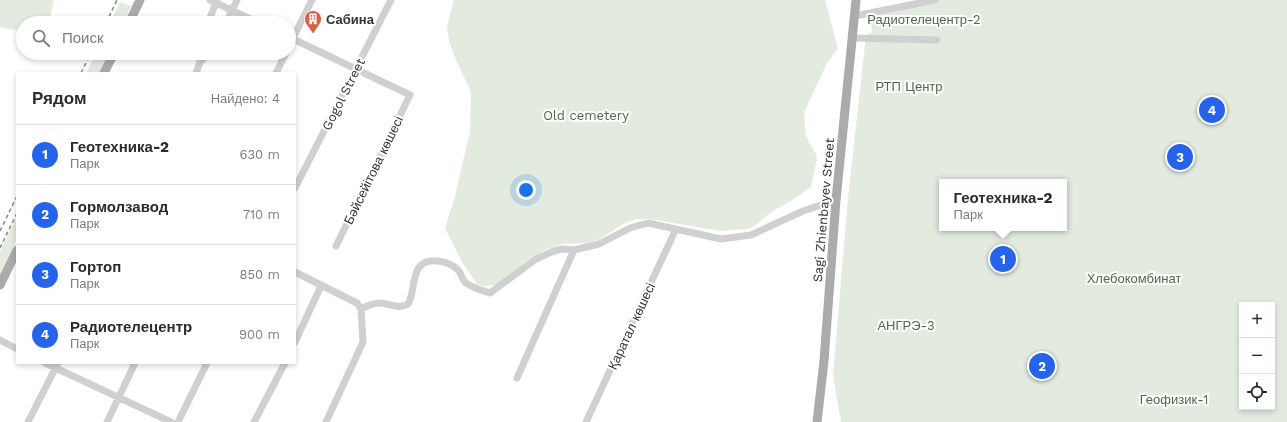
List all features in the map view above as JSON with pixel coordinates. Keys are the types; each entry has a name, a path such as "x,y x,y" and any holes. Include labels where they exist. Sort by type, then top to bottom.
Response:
{"main road":[{"path":"132,16 140,0"},
{"name":"Sagi Zhienbayev Street","path":"817,422 824,361 836,200 856,0"},
{"path":"104,72 110,60"},
{"path":"0,285 16,252"}],"street":[{"path":"230,16 237,0"},
{"path":"296,29 312,0"},
{"name":"Gogol Street","path":"296,186 392,0"},
{"path":"855,16 935,0"},
{"path":"210,16 214,1 245,16"},
{"path":"853,38 937,40"},
{"path":"296,40 356,68"},
{"path":"276,72 282,60"},
{"path":"196,72 200,62"},
{"name":"Бәйсейітова көшесі","path":"336,246 410,95 356,68"},
{"path":"361,309 374,303 382,303 397,308 408,304 419,268 423,263 430,261 453,266 460,272 465,282 490,293 536,259 554,251 574,250 599,244 630,228 648,223 721,239 751,235 803,211 836,200"},
{"name":"Қаратал көшесі","path":"586,422 676,230"},
{"path":"517,378 574,250"},
{"path":"296,273 356,303 361,309 363,342 326,422"},
{"path":"296,340 321,286"},
{"path":"0,340 16,348"},
{"path":"107,422 135,364"},
{"path":"178,422 207,364"},
{"path":"254,422 284,364"},
{"path":"28,422 57,366 170,422"}],"green space":[{"path":"0,0 54,0 51,16 16,16 16,30 0,27"},
{"name":"Old cemetery","path":"454,0 825,0 838,48 827,63 804,113 806,136 816,154 817,159 811,187 748,229 720,231 650,219 637,219 625,223 598,240 587,243 562,244 545,250 528,260 496,285 483,286 477,284 462,262 445,228 454,200 470,132 471,92 455,58 449,41 447,26"},
{"path":"918,0 1287,0 1287,422 841,422 833,376 848,198 866,36 872,32 869,10"},
{"path":"120,2 131,6 126,16 113,16"},
{"path":"92,60 106,60 100,72 86,72"},
{"path":"16,218 16,241 0,274 0,252"}],"railway":[{"path":"109,16 117,0"},
{"path":"82,72 88,60"},
{"path":"0,231 16,198"},
{"path":"0,248 16,215"}],"place":[{"name":"Сабина","path":"313,34"},
{"name":"Радиотелецентр","path":"1212,110"},
{"name":"Гортоп","path":"1180,157"},
{"name":"Геотехника-2","path":"1003,259"},
{"name":"Гормолзавод","path":"1042,366"}],"park label":[{"name":"Радиотелецентр-2","path":"924,19"},
{"name":"РТП Центр","path":"909,86"},
{"name":"Хлебокомбинат","path":"1134,278"},
{"name":"АНГРЭ-3","path":"906,325"},
{"name":"Геофизик-1","path":"1174,399"}]}
